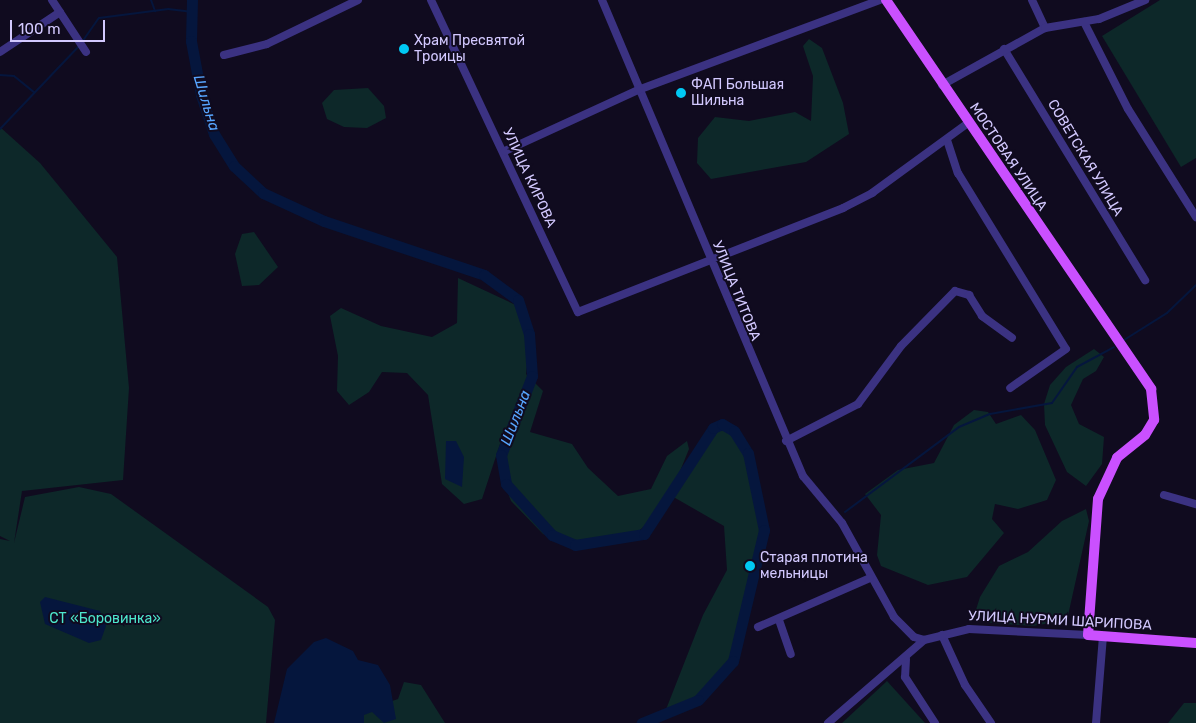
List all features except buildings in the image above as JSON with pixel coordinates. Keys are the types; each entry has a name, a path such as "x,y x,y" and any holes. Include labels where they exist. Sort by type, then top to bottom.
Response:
{"main road":[{"name":"МОСТОВАЯ УЛИЦА","path":"886,0 968,124 1151,389 1154,420 1117,458 1098,499 1088,635"},
{"name":"УЛИЦА НУРМИ ШАРИПОВА","path":"1088,635 1196,643"}],"street":[{"path":"52,0 86,52"},
{"path":"224,55 266,44 358,0"},
{"name":"УЛИЦА КИРОВА","path":"431,0 476,102 505,151 518,189 578,312 710,260"},
{"name":"УЛИЦА ТИТОВА","path":"602,0 786,441 803,476 842,523 870,578 894,617 914,637 924,640"},
{"path":"505,151 638,90 880,0"},
{"path":"1032,0 1045,28"},
{"path":"942,85 1045,28 1084,22 1145,0"},
{"path":"0,52 60,12"},
{"path":"1084,22 1128,109 1196,216"},
{"name":"СОВЕТСКАЯ УЛИЦА","path":"1004,49 1145,280"},
{"path":"710,260 865,197 968,124"},
{"path":"947,140 958,173 1066,349 1010,388"},
{"path":"786,441 858,404 901,346 955,290 969,295 982,316 1012,338"},
{"path":"1164,496 1196,504"},
{"path":"758,627 779,620 870,578"},
{"path":"779,620 790,654"},
{"name":"УЛИЦА НУРМИ ШАРИПОВА","path":"924,640 969,629 1088,635"},
{"path":"942,635 965,685 991,723"},
{"path":"1096,723 1103,636"},
{"path":"828,723 906,659 924,640"},
{"path":"906,659 905,677 935,723"}],"green space":[{"path":"1160,0 1196,0 1196,158 1181,167 1102,36"},
{"path":"809,39 822,48 843,103 849,134 806,162 711,179 697,163 698,138 715,117 749,121 795,112 811,121 813,76 803,46"},
{"path":"368,88 384,106 386,118 367,128 344,127 327,119 322,103 334,90"},
{"name":"СТ «Боровинка»","path":"0,127 40,163 117,257 129,388 123,480 22,491 14,543 25,497 79,487 111,494 268,607 275,620 266,723 0,723 0,539 10,541 0,536"},
{"path":"254,232 278,267 259,285 242,286 235,254 242,234"},
{"path":"458,278 520,307 530,341 526,374 543,391 530,432 572,444 588,468 618,496 651,489 667,456 687,441 689,449 672,491 705,439 722,424 734,431 748,453 764,530 733,661 698,700 665,712 703,615 727,570 724,526 670,495 671,502 631,538 586,549 543,534 511,501 501,475 500,444 482,499 464,504 442,484 428,395 407,373 382,372 369,392 349,405 337,391 338,356 330,316 341,308 381,326 432,337 457,323"},
{"path":"1094,349 1104,357 1096,371 1083,379 1071,405 1079,424 1104,437 1102,464 1086,486 1067,472 1045,425 1044,404 1050,385 1066,367"},
{"path":"974,410 988,412 996,424 1021,415 1035,430 1056,480 1047,500 1018,509 995,504 992,519 1004,533 967,577 928,585 881,566 877,555 881,515 865,494 898,470 934,463 954,425"},
{"path":"1086,509 1089,521 1067,620 1033,626 991,623 974,616 980,597 999,566 1028,552 1062,521"},
{"path":"887,681 925,723 842,723"},
{"path":"404,682 421,685 445,723 352,723 366,710 398,699"},
{"path":"1184,703 1196,703 1196,723 1168,723"}],"water":[{"path":"446,441 456,441 464,457 462,487 445,479"},
{"path":"45,597 100,611 106,626 101,640 89,643 45,624 40,602"},
{"path":"326,638 353,651 358,660 378,665 390,685 396,719 384,723 372,712 364,715 364,723 274,723 287,669 314,642"}],"waterway":[{"path":"151,0 155,11"},
{"name":"Шильна","path":"192,0 191,41 201,95 214,134 234,166 263,193 324,221 484,275 518,300 529,334 532,376 501,455 506,484 552,535 575,545 644,534 713,428 722,424 734,431 748,453 764,530 733,661 698,700 642,723"},
{"path":"82,42 99,18 168,9 191,12"},
{"path":"0,129 79,46"},
{"path":"0,75 14,76 34,92"},
{"path":"1124,340 1167,313 1196,285"},
{"path":"845,512 959,427 990,414 1052,403 1077,367 1114,347"}],"place":[{"name":"Храм Пресвятой Троицы","path":"404,49"},
{"name":"ФАП Большая Шильна","path":"681,93"},
{"name":"Старая плотина мельницы","path":"750,566"}]}
